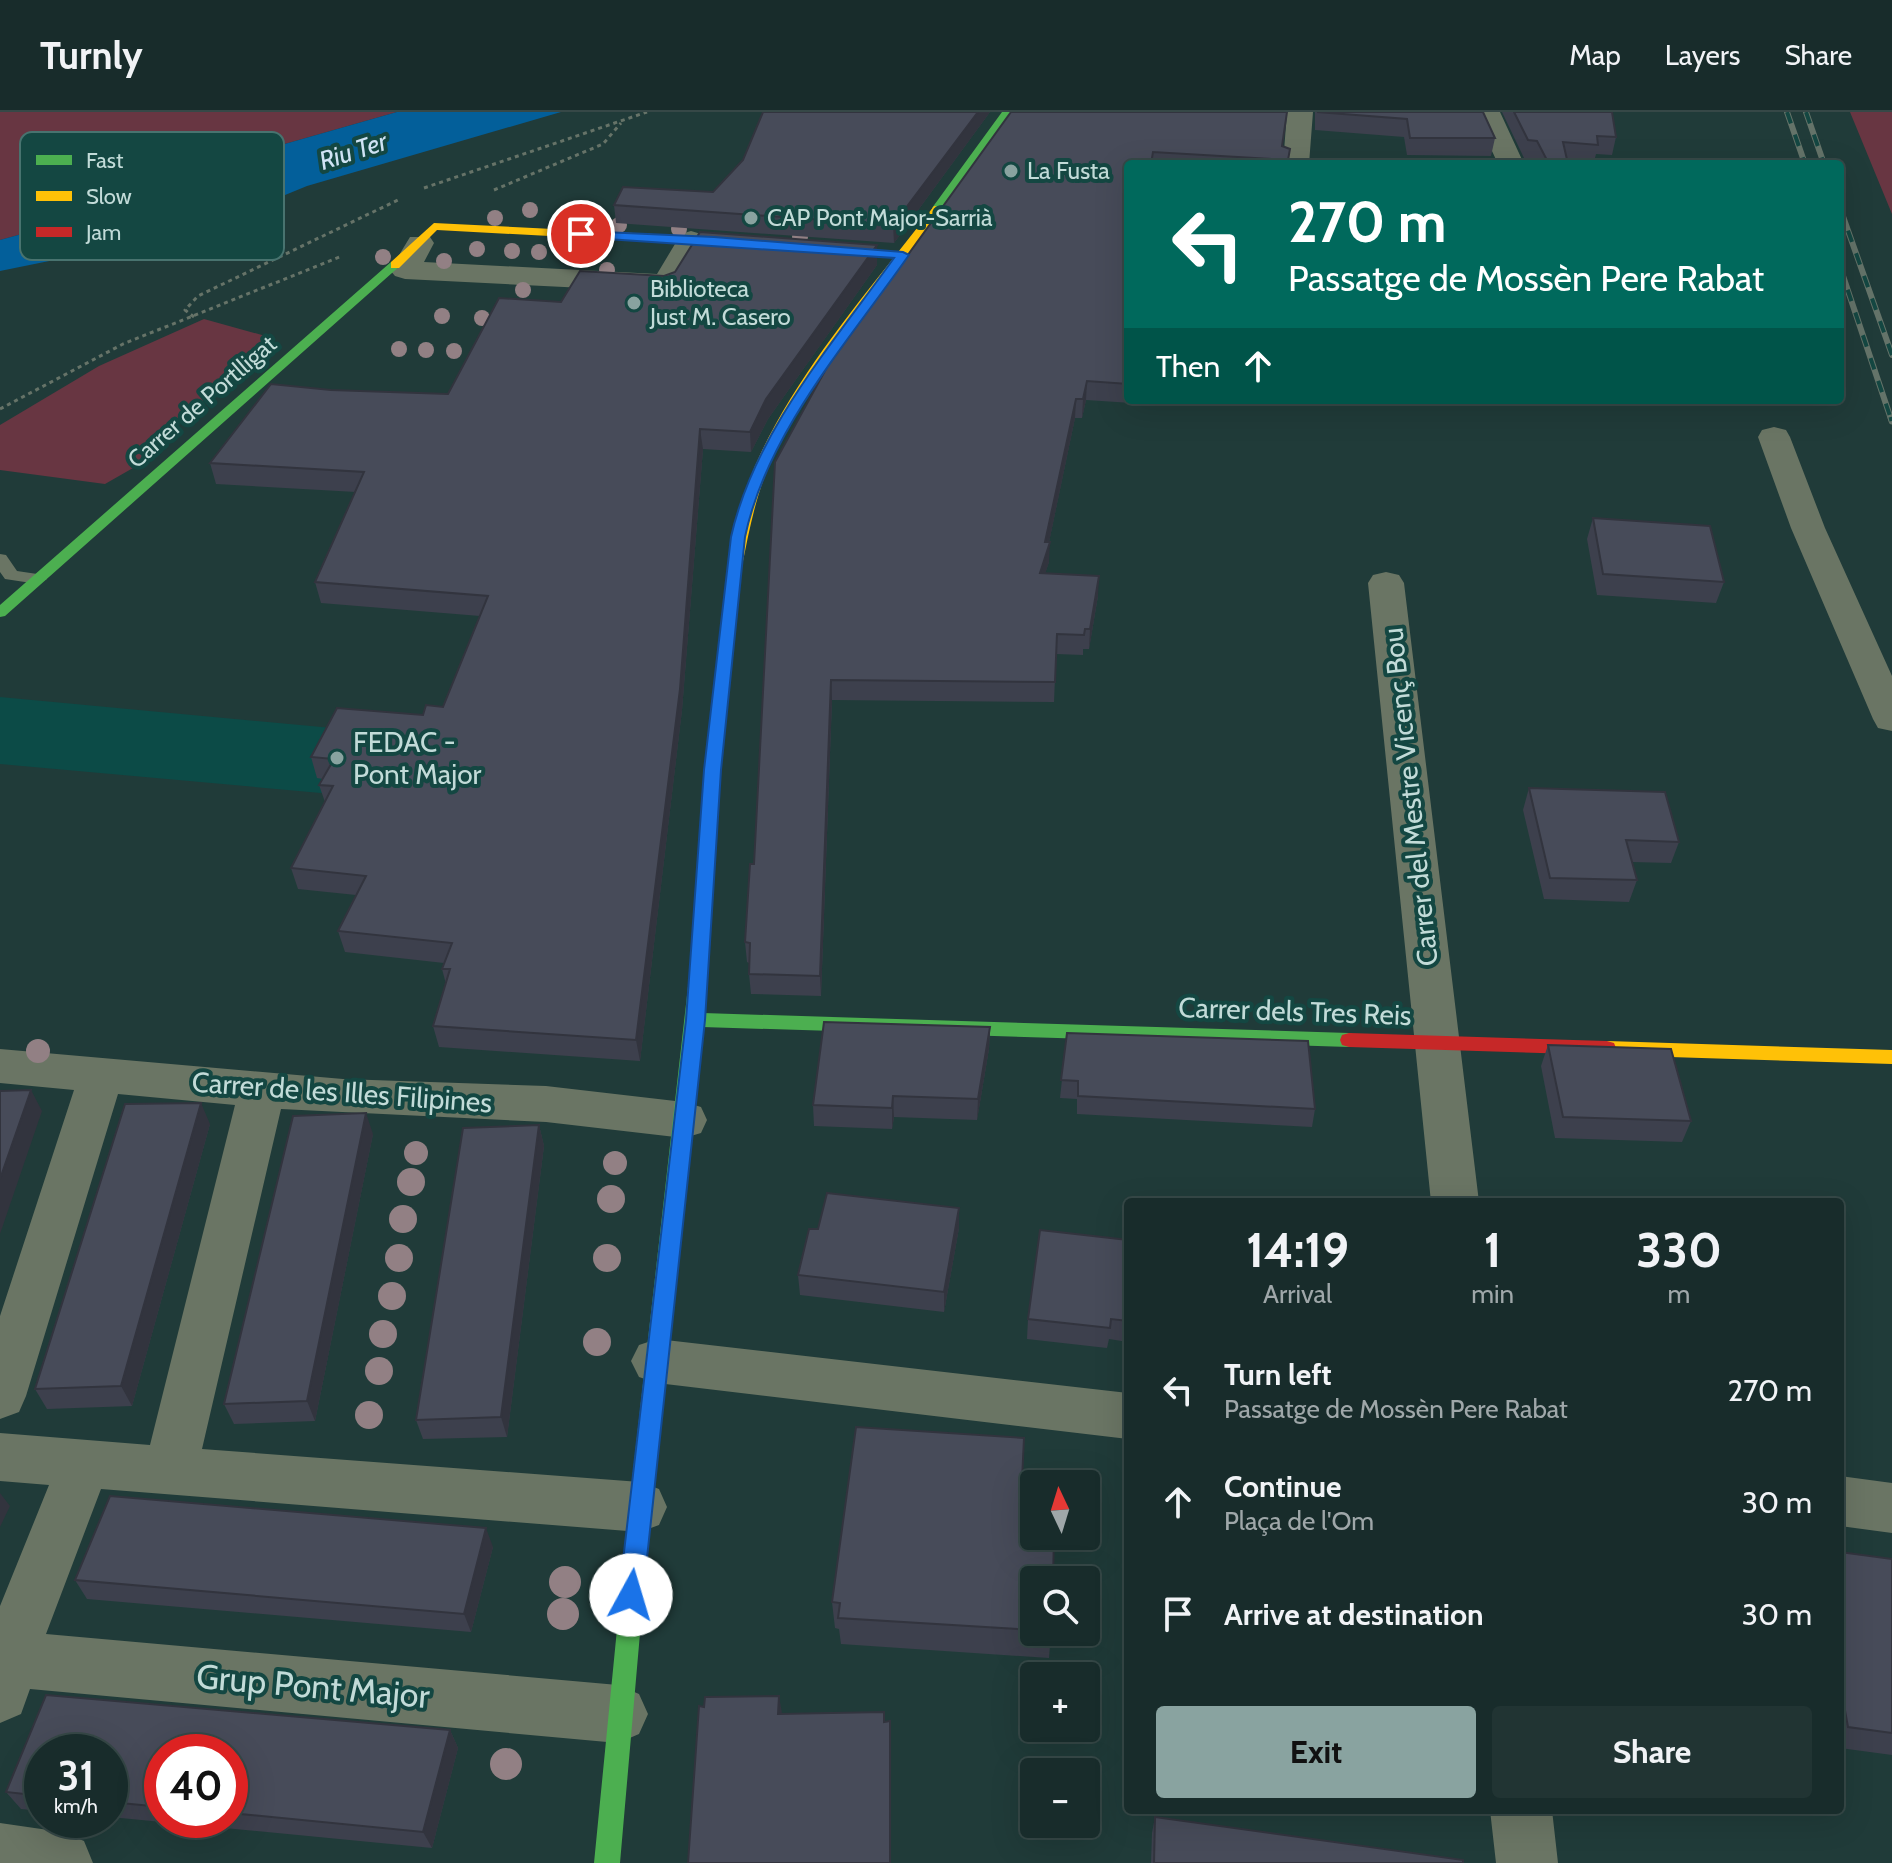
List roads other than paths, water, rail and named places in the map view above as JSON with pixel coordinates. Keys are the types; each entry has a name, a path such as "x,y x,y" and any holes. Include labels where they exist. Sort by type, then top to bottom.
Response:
{"street":[{"path":"607,1863 618,1714 696,1020 713,770 738,537 745,505 776,441 829,358 1007,112"},
{"path":"1296,160 1300,112"},
{"path":"1487,112 1509,160"},
{"path":"691,240 666,283 405,270 427,234 691,240 758,244"},
{"name":"Carrer de Portlligat","path":"0,613 427,234"},
{"path":"872,252 903,255"},
{"path":"1774,437 1808,528 1892,719"},
{"name":"Carrer del Mestre Vicenç Bou","path":"1386,583 1455,1198"},
{"name":"Carrer dels Tres Reis","path":"696,1020 1892,1057"},
{"name":"Carrer de les Illes Filipines","path":"0,1066 262,1090 546,1104 684,1120"},
{"path":"0,1396 101,1076"},
{"path":"170,1472 262,1090"},
{"path":"657,1361 1124,1416"},
{"path":"0,1457 640,1507"},
{"name":"Grup Pont Major","path":"84,1464 3,1670 618,1714"},
{"path":"1844,1502 1892,1508"},
{"path":"1521,1814 1527,1863"},
{"path":"0,1854 62,1863"}],"lane":[{"path":"0,559 11,575 38,579"}],"water":[{"name":"Riu Ter","path":"397,112 561,112 284,195 284,144"},
{"path":"20,235 20,260 54,260 0,271 0,240"}],"railway":[{"path":"1787,112 1804,160"},
{"path":"1806,112 1823,160"},
{"path":"1844,219 1892,355"},
{"path":"1844,279 1891,419"},
{"path":"1891,417 1892,421"}],"place":[{"name":"La Fusta","path":"1011,171"},
{"name":"CAP Pont Major-Sarrià","path":"751,218"},
{"name":"Biblioteca Just M. Casero","path":"634,303"},
{"name":"FEDAC - Pont Major","path":"337,758"}]}
